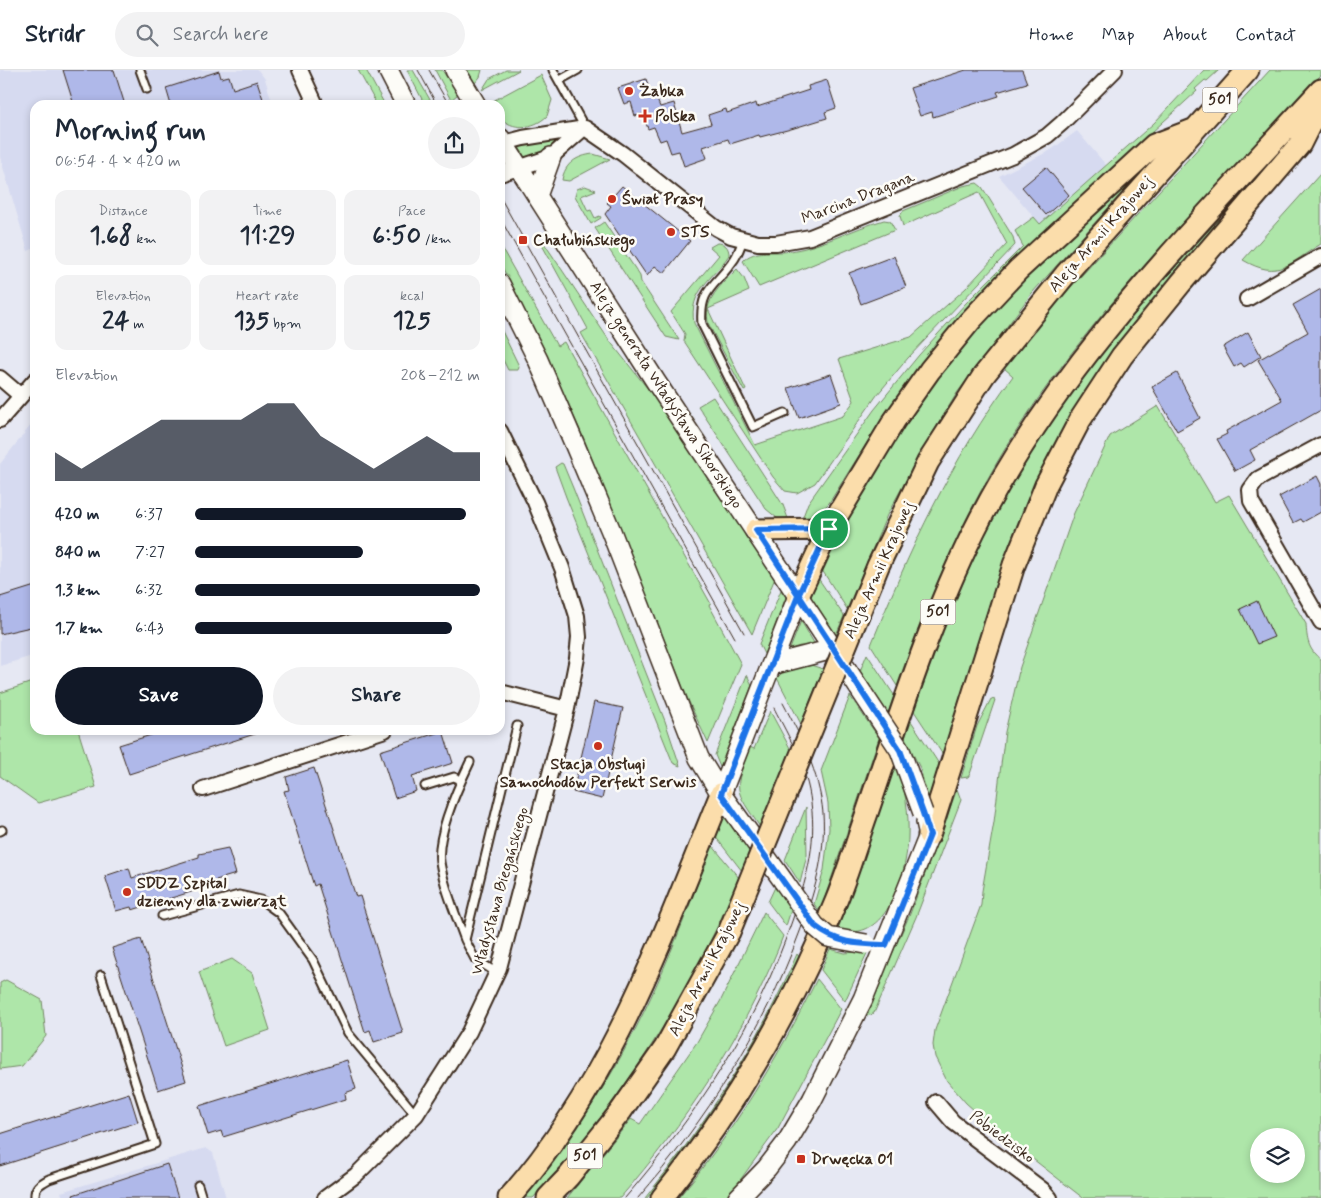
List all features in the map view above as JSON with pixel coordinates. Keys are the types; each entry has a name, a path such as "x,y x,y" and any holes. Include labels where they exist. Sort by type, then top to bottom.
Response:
{"main road":[{"name":"Aleja Armii Krajowej","path":"548,1198 569,1176 621,1111 665,1048 695,998 729,932 881,558 928,462 984,375 1059,282 1248,70"},
{"name":"501","path":"662,1198 702,1148 735,1099 767,1046 803,978 836,902 938,612 975,528 1009,465 1083,357 1145,283 1321,90"},
{"path":"930,835 1014,565 1046,485 1080,420 1122,356 1157,312 1300,144 1321,102"},
{"path":"798,596 829,529 894,421 930,370 970,321 1024,264 1154,146 1193,130"},
{"path":"756,530 829,529"},
{"path":"509,1198 551,1145 585,1095 616,1041 646,978 721,794"}],"street":[{"path":"300,70 314,100"},
{"path":"388,70 403,100"},
{"path":"455,70 473,100"},
{"name":"Marcina Dragana","path":"585,128 623,154 716,228 743,240 776,243 810,237 1013,155 1057,128 1112,71"},
{"path":"505,141 585,128"},
{"path":"505,172 551,157 585,128"},
{"name":"Aleja generała Władysława Sikorskiego","path":"505,147 900,750 930,835"},
{"path":"537,196 551,157"},
{"path":"1247,299 1321,256"},
{"path":"505,294 538,360 611,531 699,758 721,794 815,926 828,936 866,944 886,945"},
{"path":"0,378 20,396"},
{"path":"0,420 30,385"},
{"name":"Władysława Biegańskiego","path":"325,1198 356,1175 416,1115 469,1032 497,973 567,709 577,658 576,616 563,571 544,524 505,442"},
{"path":"1321,445 1258,479 1250,490 1251,502 1321,622"},
{"path":"721,794 798,596"},
{"path":"771,665 833,649"},
{"path":"505,695 567,709"},
{"path":"203,789 370,735"},
{"path":"738,1198 767,1168 787,1142 812,1100 863,999 930,835"},
{"name":"Pobiedzisko","path":"936,1102 953,1122 1043,1190 1050,1198"}],"lane":[{"path":"140,70 147,89"},
{"name":"Marcina Dragana","path":"553,70 585,128"},
{"path":"560,80 578,70"},
{"path":"743,240 734,260 704,296 701,308 702,324 753,427 785,413"},
{"path":"465,940 517,726"},
{"path":"470,762 461,780 442,836 440,855 443,875 465,940 474,959 497,973"},
{"path":"425,786 454,778 461,780"},
{"path":"162,916 239,895 261,900 279,913 313,960 348,1033 416,1115"},
{"path":"35,1198 35,1190 39,1184 49,1178 155,1144 101,975"},
{"path":"198,1185 202,1198"}],"shaded area":[{"path":"0,70 258,70 265,79 271,100 30,100 30,250 28,251 0,157"},
{"path":"1077,131 1106,165 1040,224 999,176 1051,150"},
{"path":"30,426 30,657 0,666 0,464"},
{"path":"206,1148 213,1153 226,1198 63,1198 61,1192"}],"green space":[{"path":"358,70 366,70 382,100 374,100"},
{"path":"407,70 413,70 430,100 422,100"},
{"path":"435,70 442,70 458,94 451,100"},
{"path":"467,70 482,70 480,77 475,83"},
{"path":"506,70 519,70 482,90 489,79"},
{"path":"1204,70 1219,70 1195,89 1197,91 1049,226 986,288 908,381 829,503 814,518 801,522 808,503 874,410 919,355 966,303 1023,246 1015,231 1034,217 1040,224 1154,123"},
{"path":"1270,70 1321,70 1321,75 1165,242 1127,286 1055,375 1023,421 985,484 952,549 923,617 897,686 871,645 901,574 933,506 970,440 1013,376 1004,368 1060,299"},
{"path":"541,75 552,100 547,116 536,124 523,127 505,122 505,100 495,100"},
{"path":"564,137 528,162 519,147"},
{"path":"593,154 610,159 569,181 562,180 566,169 573,161"},
{"path":"1142,170 1032,293 957,393 926,444 887,515 847,609 822,570 873,474 912,414 955,356 997,307 1037,267"},
{"path":"1321,173 1321,244 1292,263 1275,269 1255,266 1243,260"},
{"path":"977,183 982,187 1013,237 1015,245 908,358 877,395 815,483 797,493 785,491 773,477 684,341 685,334 671,312 719,255 710,247 717,243 722,244 727,248 729,255 698,293 693,312 694,323 755,445 843,416 854,401 839,359 911,337 966,288 1007,244 979,192 903,226 900,216 903,211 963,186"},
{"path":"585,186 596,190 581,196 588,211 591,210 595,218 600,216 601,218 591,224 575,196 577,189"},
{"path":"1220,218 1170,279 1099,373 1077,405 1039,474 1010,543 998,578 945,758 914,711 950,615 992,522 1046,430 1092,367 1167,276"},
{"path":"884,220 890,221 895,230 759,287 743,261 753,254 803,249"},
{"path":"604,222 679,340 666,337 595,228"},
{"path":"544,243 609,340 667,413 775,578 752,634 581,333 588,329 542,245"},
{"path":"505,254 557,346 564,342 711,604 709,605 741,664 708,743 689,702 584,439 543,347 505,273"},
{"path":"737,269 744,278 749,291 708,309 746,390 744,391 709,325 707,316 708,308 710,301 714,294"},
{"path":"505,337 519,366 518,370 508,370 505,364"},
{"path":"713,397 783,505 789,521 777,518 766,509 698,406"},
{"path":"1158,406 1215,502 1229,495 1306,624 1309,644 1313,652 1321,660 1321,1198 1083,1198 1002,1135 966,1103 947,1081 935,1057 933,1045 935,1030 981,905 1005,732 1020,667 1074,513 1110,436"},
{"path":"561,463 573,488 665,721 680,766 673,763 566,497 555,467"},
{"path":"818,578 844,616 836,635 810,595"},
{"path":"781,590 786,597 764,654 759,644"},
{"path":"801,621 817,648 800,646 790,649"},
{"path":"867,654 894,695 888,713 860,671"},
{"path":"808,664 823,669 801,724 777,678 785,670"},
{"path":"747,675 752,685 720,767 715,755"},
{"path":"30,683 30,735 80,735 96,787 38,803 0,776 0,693"},
{"path":"850,696 879,738 820,912 814,904 824,870 829,829 828,803 821,771"},
{"path":"991,699 995,700 970,774 968,777 961,778 977,726"},
{"path":"770,711 791,750 760,827 741,796 739,782 750,747 754,749"},
{"path":"911,721 941,767 929,803 920,768 905,738"},
{"path":"895,766 904,792 908,819 907,852 904,869 891,903 881,917 869,927 855,932 838,929"},
{"path":"957,789 961,800 916,917 875,1011 873,1014 864,1017 910,914"},
{"path":"806,807 807,855 800,883 785,860"},
{"path":"725,814 751,851 742,871 715,836"},
{"path":"712,845 739,878 698,965 650,1047 596,1124 533,1198 523,1198 576,1128 596,1099 621,1056 664,968"},
{"path":"775,887 791,910 786,926 768,902"},
{"path":"764,912 783,936 763,983 746,1016 689,1111 620,1198 567,1198 631,1119 640,1124 697,1042 721,1000"},
{"path":"830,949 845,953 868,951 845,1001 821,970"},
{"path":"797,954 800,958 770,1019 746,1060 692,1140 663,1179 645,1198 689,1141 730,1081 766,1019"},
{"path":"232,959 252,973 270,1030 224,1046 199,972"},
{"path":"817,979 841,1009 778,1128 727,1198 678,1198 737,1120 771,1065"},
{"path":"6,980 42,1000 46,1036 22,1066 0,1069 0,983"}],"building":[{"path":"63,70 114,70 123,100 72,100"},
{"path":"966,70 1022,70 1027,83 997,92 999,96 933,117 932,112 920,116 910,88"},
{"path":"219,71 221,78 229,76 233,89 257,81 263,100 170,100 166,88"},
{"path":"646,79 651,93 654,92 660,107 674,103 682,132 711,124 708,115 726,109 727,113 756,103 757,107 809,90 808,86 827,80 836,108 825,112 827,118 791,129 760,137 759,135 730,144 728,139 703,147 707,158 684,166 679,151 671,153 666,139 660,141 654,127 648,129 643,114 635,116 631,102 624,104 618,88"},
{"path":"1046,167 1069,195 1046,215 1022,187"},
{"path":"622,186 690,241 664,273 655,266 647,276 605,214 611,206 607,203"},
{"path":"894,256 906,287 861,304 849,273"},
{"path":"1321,289 1321,410 1250,450 1255,460 1235,471 1217,439 1227,434 1226,431 1282,400 1258,360 1308,332 1293,305"},
{"path":"1248,332 1261,356 1244,367 1241,363 1234,367 1223,347"},
{"path":"1177,373 1200,418 1177,431 1152,387"},
{"path":"831,374 841,403 799,418 788,388"},
{"path":"1317,476 1321,484 1321,512 1303,522 1301,519 1293,523 1279,497"},
{"path":"30,588 30,627 0,634 0,597"},
{"path":"1257,601 1274,637 1257,644 1240,609"},
{"path":"594,702 623,708 602,799 573,792"},
{"path":"151,735 252,735 129,774 119,745"},
{"path":"430,735 444,735 453,763 412,776 416,791 395,798 380,751"},
{"path":"314,768 356,897 360,896 403,1033 374,1042 370,1030 365,1032 318,884 314,886 284,791 289,790 286,777"},
{"path":"228,848 236,874 216,880 217,884 132,910 131,907 116,911 105,876 129,868 132,878 199,857 199,854"},
{"path":"141,939 186,1081 158,1090 112,948"},
{"path":"347,1060 356,1089 345,1093 346,1099 223,1137 221,1131 208,1135 199,1106"},
{"path":"129,1093 138,1122 0,1166 0,1134"},
{"path":"167,1164 178,1198 74,1198 73,1195"}],"tram line":[{"path":"418,70 434,100"},
{"path":"429,70 446,100"},
{"path":"505,206 744,633"},
{"path":"505,227 735,638"},
{"path":"638,1198 687,1137 709,1106 750,1040 785,970 814,890 823,844 821,798 809,756 783,703"},
{"path":"625,1198 676,1134 722,1067 761,996 778,959 802,892 809,863 813,833 811,803 802,766 774,708"}],"place":[{"name":"Żabka","path":"629,91"},
{"name":"Polska","path":"645,116"},
{"name":"Świat Prasy","path":"612,199"},
{"name":"STS","path":"671,232"},
{"name":"Chałubińskiego","path":"523,240"},
{"name":"Stacja Obsługi Samochodów Perfekt Serwis","path":"598,746"},
{"name":"SDDZ Szpital dzienny dla zwierząt","path":"127,892"},
{"name":"Drwęcka 01","path":"801,1159"}],"route":[{"path":"829,529 796,531 756,530 798,596 900,750 907,764 930,835 886,945 841,941 828,936 815,926 721,794 798,596 829,529"}]}
